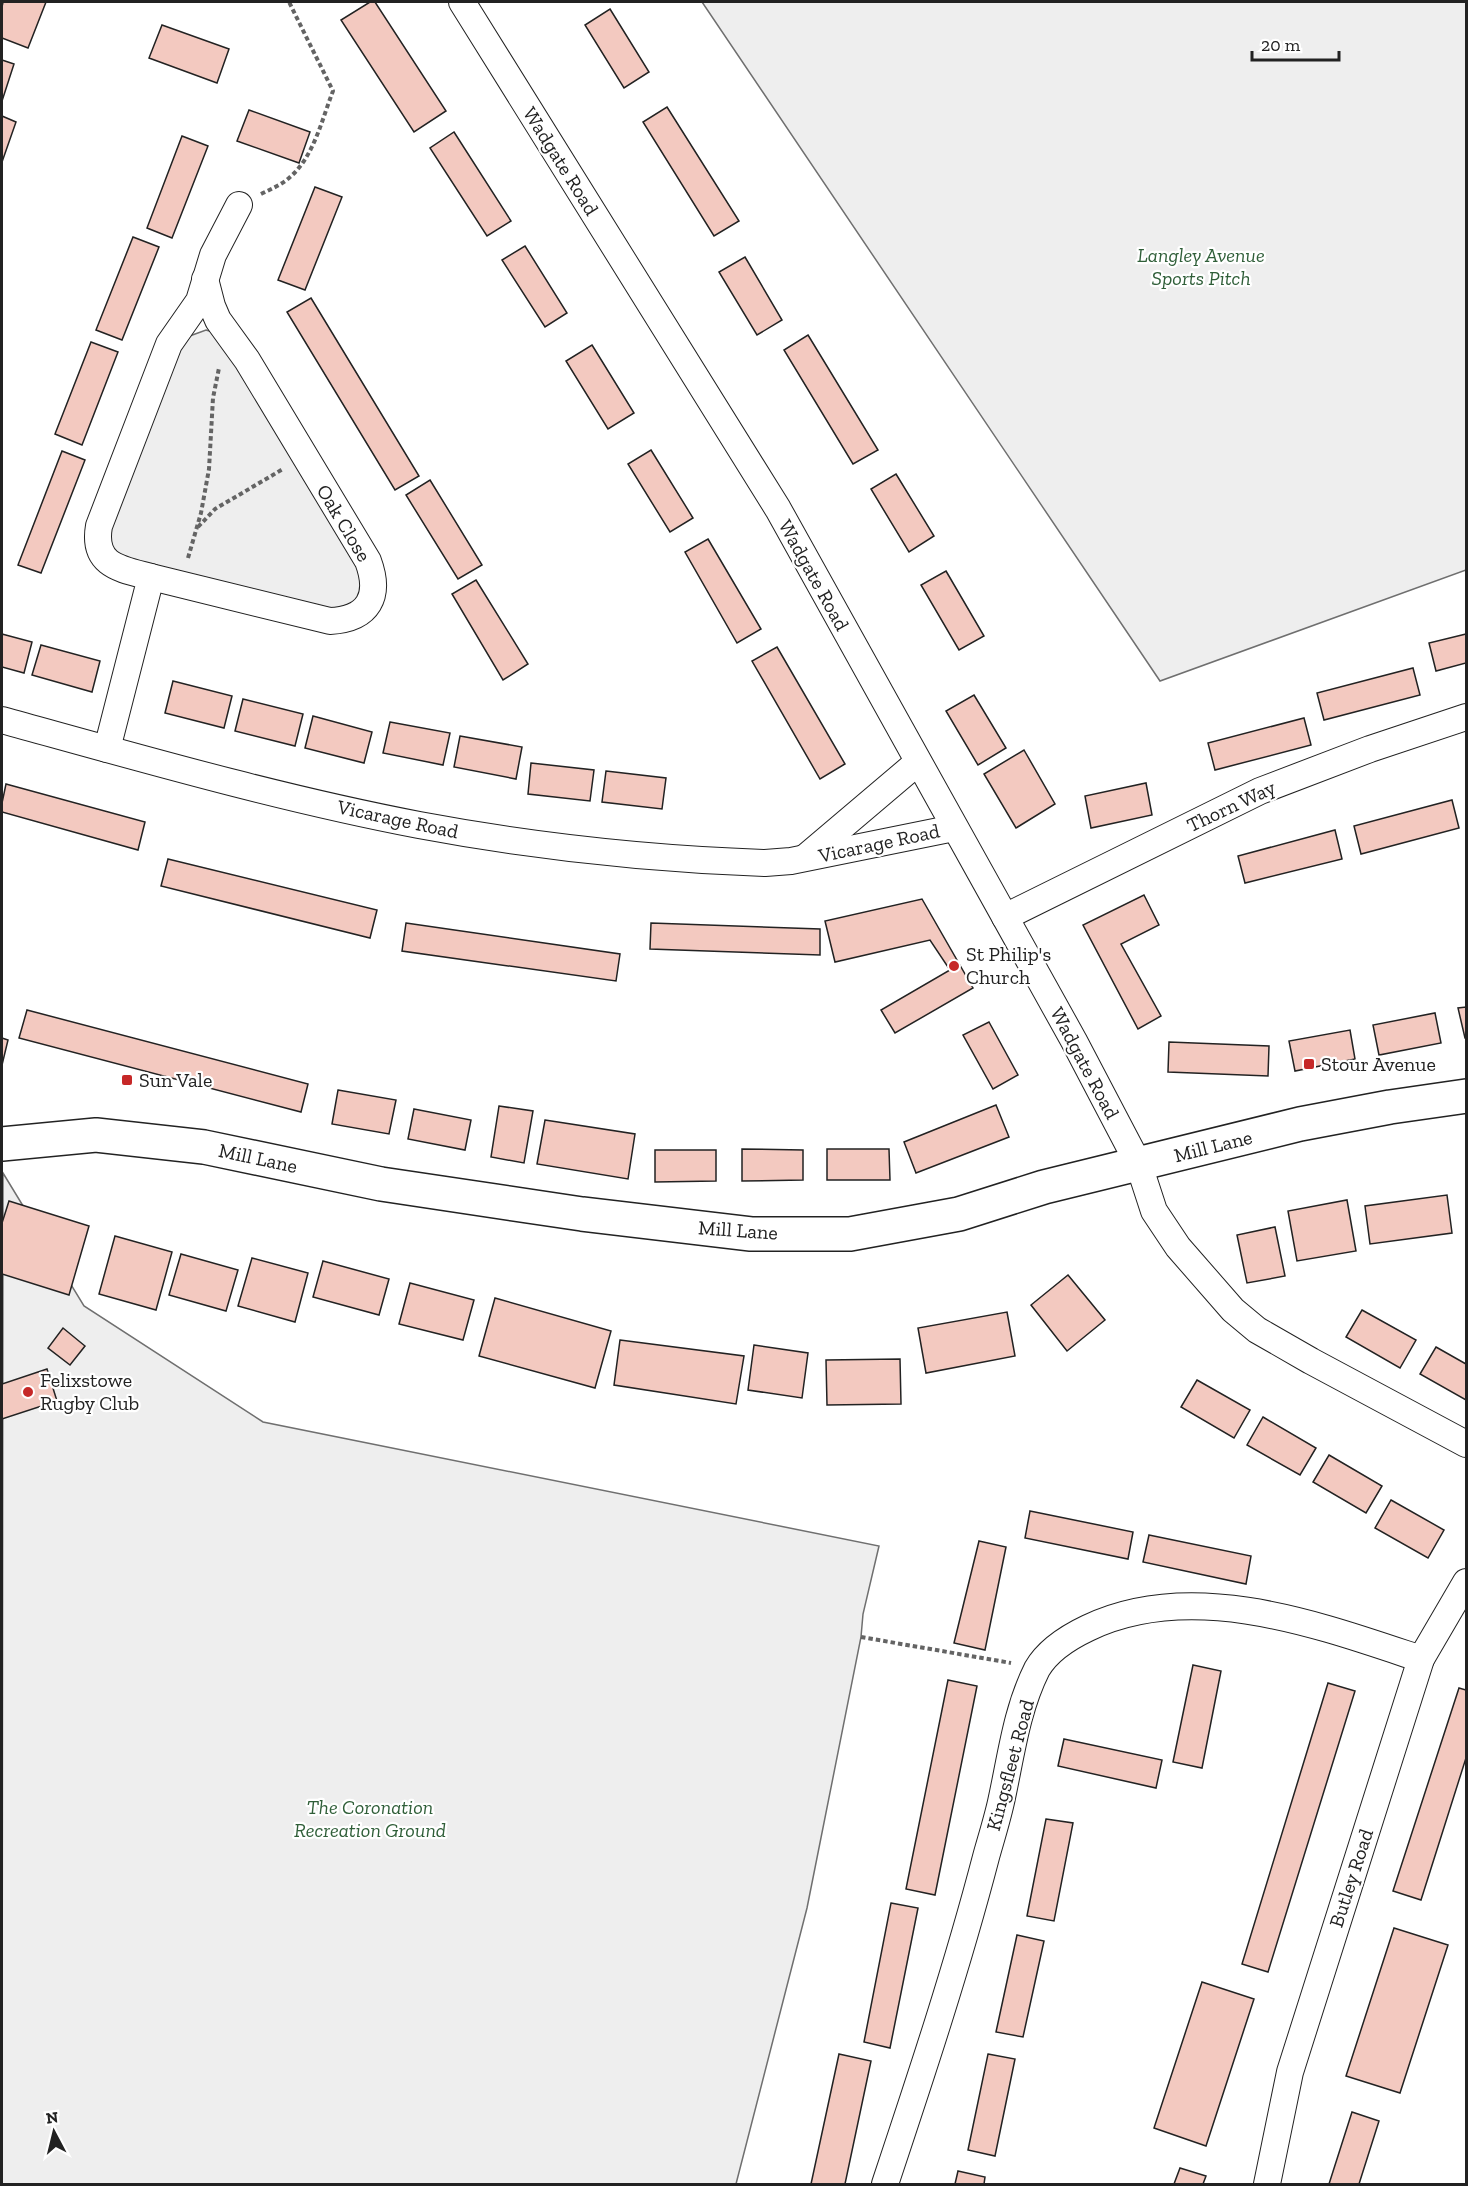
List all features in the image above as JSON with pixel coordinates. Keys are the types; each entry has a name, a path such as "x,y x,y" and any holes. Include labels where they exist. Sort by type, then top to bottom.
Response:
{"street":[{"name":"Wadgate Road","path":"462,2 778,509 1074,1041 1139,1165"},
{"name":"Oak Close","path":"205,279 212,306 226,332 247,360 368,561 372,571 374,593 363,610 345,620 330,621 151,578 115,567 101,554 98,546 99,526 169,344 199,301 205,279 213,255 239,205"},
{"path":"107,749 151,578"},
{"name":"Thorn Way","path":"1005,917 1260,791 1370,749 1467,717"},
{"name":"Vicarage Road","path":"2,720 107,749 361,812 517,842 569,848 749,862 780,862 954,828"},
{"name":"Vicarage Road","path":"803,859 918,762"},
{"name":"Mill Lane","path":"2,1143 96,1135 204,1147 381,1184 511,1205 751,1234 850,1234 959,1214 1044,1187 1320,1119 1467,1096"},
{"path":"1139,1165 1154,1211 1195,1269 1233,1310 1282,1345 1467,1444"},
{"name":"Butley Road","path":"1267,2184 1290,2072 1421,1659 1467,1582"},
{"name":"Kingsfleet Road","path":"885,2184 961,1951 1001,1802 1017,1721 1038,1668 1054,1648 1100,1622 1131,1612 1165,1608 1236,1609 1282,1617 1337,1631 1421,1659"}],"path":[{"path":"239,205 279,185 297,171 309,152 333,91 289,2"},
{"path":"180,585 196,530 209,468 213,398 226,332"},
{"path":"196,530 215,509 304,456"},
{"path":"861,1637 1038,1668"}],"green space":[{"name":"Langley Avenue Sports Pitch","path":"702,2 1466,2 1466,570 1160,681"},
{"path":"206,330 216,333 362,564 360,601 330,612 167,573 111,552 108,525 180,344 187,337"},
{"name":"The Coronation Recreation Ground","path":"3,1173 84,1306 263,1422 879,1546 863,1614 861,1637 807,1908 736,2184 2,2184"}],"building":[{"path":"3,2 46,2 28,48 2,38"},
{"path":"370,2 375,2 446,111 414,132 341,20"},
{"path":"610,9 649,72 624,88 585,25"},
{"path":"162,25 229,49 217,83 149,58"},
{"path":"2,60 14,64 2,101"},
{"path":"667,107 739,221 714,236 643,122"},
{"path":"249,110 310,132 299,163 237,141"},
{"path":"2,116 16,122 2,162"},
{"path":"454,132 511,221 487,236 430,148"},
{"path":"182,136 208,146 172,238 147,228"},
{"path":"315,187 342,197 305,290 278,280"},
{"path":"133,237 159,247 122,340 96,330"},
{"path":"525,246 567,313 545,327 502,260"},
{"path":"745,257 782,320 757,335 719,272"},
{"path":"311,298 419,476 395,490 287,312"},
{"path":"808,335 878,450 853,464 784,350"},
{"path":"91,342 118,352 82,445 55,434"},
{"path":"592,345 634,413 608,429 566,361"},
{"path":"651,450 693,518 670,532 628,464"},
{"path":"62,451 85,460 41,573 18,565"},
{"path":"896,474 934,536 909,552 871,489"},
{"path":"430,480 482,565 458,579 406,495"},
{"path":"708,539 761,629 737,643 685,552"},
{"path":"946,571 984,636 959,650 921,585"},
{"path":"476,580 528,664 503,680 452,594"},
{"path":"2,634 32,642 24,673 2,667"},
{"path":"1466,634 1466,663 1436,671 1429,643"},
{"path":"41,645 100,661 92,692 32,675"},
{"path":"777,647 845,764 820,779 752,661"},
{"path":"1413,668 1420,695 1324,720 1317,693"},
{"path":"173,681 232,696 224,728 165,713"},
{"path":"974,695 1006,748 978,765 946,711"},
{"path":"243,699 303,714 295,746 235,731"},
{"path":"313,716 372,732 364,763 305,748"},
{"path":"1304,718 1311,745 1215,770 1208,743"},
{"path":"390,722 450,733 443,765 383,753"},
{"path":"460,736 522,747 516,779 454,767"},
{"path":"1024,750 1055,804 1016,828 984,774"},
{"path":"531,763 594,770 590,801 528,794"},
{"path":"606,771 666,778 662,809 602,802"},
{"path":"1146,783 1152,815 1091,828 1085,796"},
{"path":"6,784 145,822 138,850 2,812"},
{"path":"1452,800 1459,828 1361,854 1354,826"},
{"path":"1335,830 1342,859 1245,883 1238,856"},
{"path":"168,859 377,910 370,938 161,886"},
{"path":"1144,895 1159,925 1121,944 1161,1016 1138,1029 1083,925"},
{"name":"St Philip's Church","path":"922,899 973,988 895,1033 881,1010 950,970 930,940 835,962 825,921"},
{"path":"406,923 620,954 616,981 402,951"},
{"path":"651,923 820,929 820,955 650,949"},
{"path":"1466,1007 1466,1038 1465,1038 1458,1008"},
{"path":"27,1010 308,1084 301,1112 19,1038"},
{"path":"1435,1013 1441,1043 1379,1055 1373,1025"},
{"path":"989,1022 1018,1075 993,1089 963,1035"},
{"path":"1350,1030 1355,1059 1295,1071 1289,1041"},
{"path":"2,1038 8,1040 2,1065"},
{"path":"1169,1042 1269,1046 1268,1076 1168,1072"},
{"path":"338,1090 396,1100 389,1134 332,1124"},
{"path":"996,1105 1009,1137 916,1173 904,1142"},
{"path":"499,1106 533,1111 524,1163 491,1157"},
{"path":"414,1109 471,1120 465,1150 408,1139"},
{"path":"545,1120 635,1134 628,1179 537,1164"},
{"path":"742,1149 803,1150 803,1180 742,1181"},
{"path":"827,1149 889,1149 890,1180 827,1180"},
{"path":"655,1150 716,1150 716,1181 655,1182"},
{"path":"1447,1195 1452,1233 1370,1244 1365,1206"},
{"path":"1347,1200 1356,1251 1297,1261 1288,1211"},
{"path":"9,1201 89,1226 69,1295 2,1274 2,1223"},
{"path":"1275,1227 1285,1276 1247,1283 1237,1235"},
{"path":"115,1236 172,1252 156,1310 99,1294"},
{"path":"181,1254 238,1270 226,1311 169,1295"},
{"path":"252,1258 308,1273 295,1322 238,1306"},
{"path":"323,1261 389,1279 379,1315 313,1297"},
{"path":"1068,1275 1105,1320 1067,1351 1031,1305"},
{"path":"410,1283 474,1300 463,1340 399,1324"},
{"path":"495,1298 611,1331 595,1388 479,1356"},
{"path":"1362,1310 1416,1340 1400,1368 1346,1337"},
{"path":"1007,1312 1015,1356 926,1373 918,1328"},
{"path":"63,1328 85,1346 70,1365 48,1348"},
{"path":"620,1340 744,1356 736,1404 614,1385"},
{"path":"754,1345 808,1353 802,1398 748,1390"},
{"path":"1436,1347 1466,1364 1466,1400 1420,1374"},
{"path":"900,1359 901,1404 827,1405 826,1360"},
{"name":"Felixstowe Rugby Club","path":"47,1369 57,1401 2,1419 2,1384"},
{"path":"1197,1380 1250,1410 1234,1438 1181,1407"},
{"path":"1263,1417 1316,1448 1300,1475 1247,1445"},
{"path":"1329,1455 1382,1486 1366,1513 1313,1482"},
{"path":"1391,1500 1444,1530 1428,1558 1375,1528"},
{"path":"1030,1511 1133,1532 1128,1559 1025,1538"},
{"path":"1149,1535 1251,1556 1246,1584 1143,1562"},
{"path":"979,1541 1006,1547 985,1650 954,1643"},
{"path":"1193,1665 1221,1671 1202,1768 1173,1762"},
{"path":"948,1680 977,1686 935,1895 906,1889"},
{"path":"1328,1683 1355,1691 1268,1972 1242,1964"},
{"path":"1459,1688 1466,1690 1466,1758 1421,1900 1393,1891"},
{"path":"1064,1739 1162,1760 1156,1788 1058,1766"},
{"path":"1046,1819 1073,1823 1054,1921 1027,1916"},
{"path":"891,1903 918,1908 890,2048 864,2042"},
{"path":"1394,1928 1448,1945 1400,2093 1346,2076"},
{"path":"1017,1935 1044,1941 1023,2037 996,2032"},
{"path":"1202,1982 1254,1999 1206,2146 1154,2128"},
{"path":"839,2054 871,2061 845,2184 811,2184"},
{"path":"988,2054 1015,2059 995,2156 968,2150"},
{"path":"1352,2112 1379,2121 1359,2184 1329,2184"},
{"path":"1180,2168 1206,2176 1203,2184 1174,2184"},
{"path":"958,2171 985,2177 984,2184 955,2184"}],"place":[{"name":"St Philip's Church","path":"954,966"},
{"name":"Stour Avenue","path":"1309,1064"},
{"name":"Sun Vale","path":"127,1080"},
{"name":"Felixstowe Rugby Club","path":"28,1392"}]}
